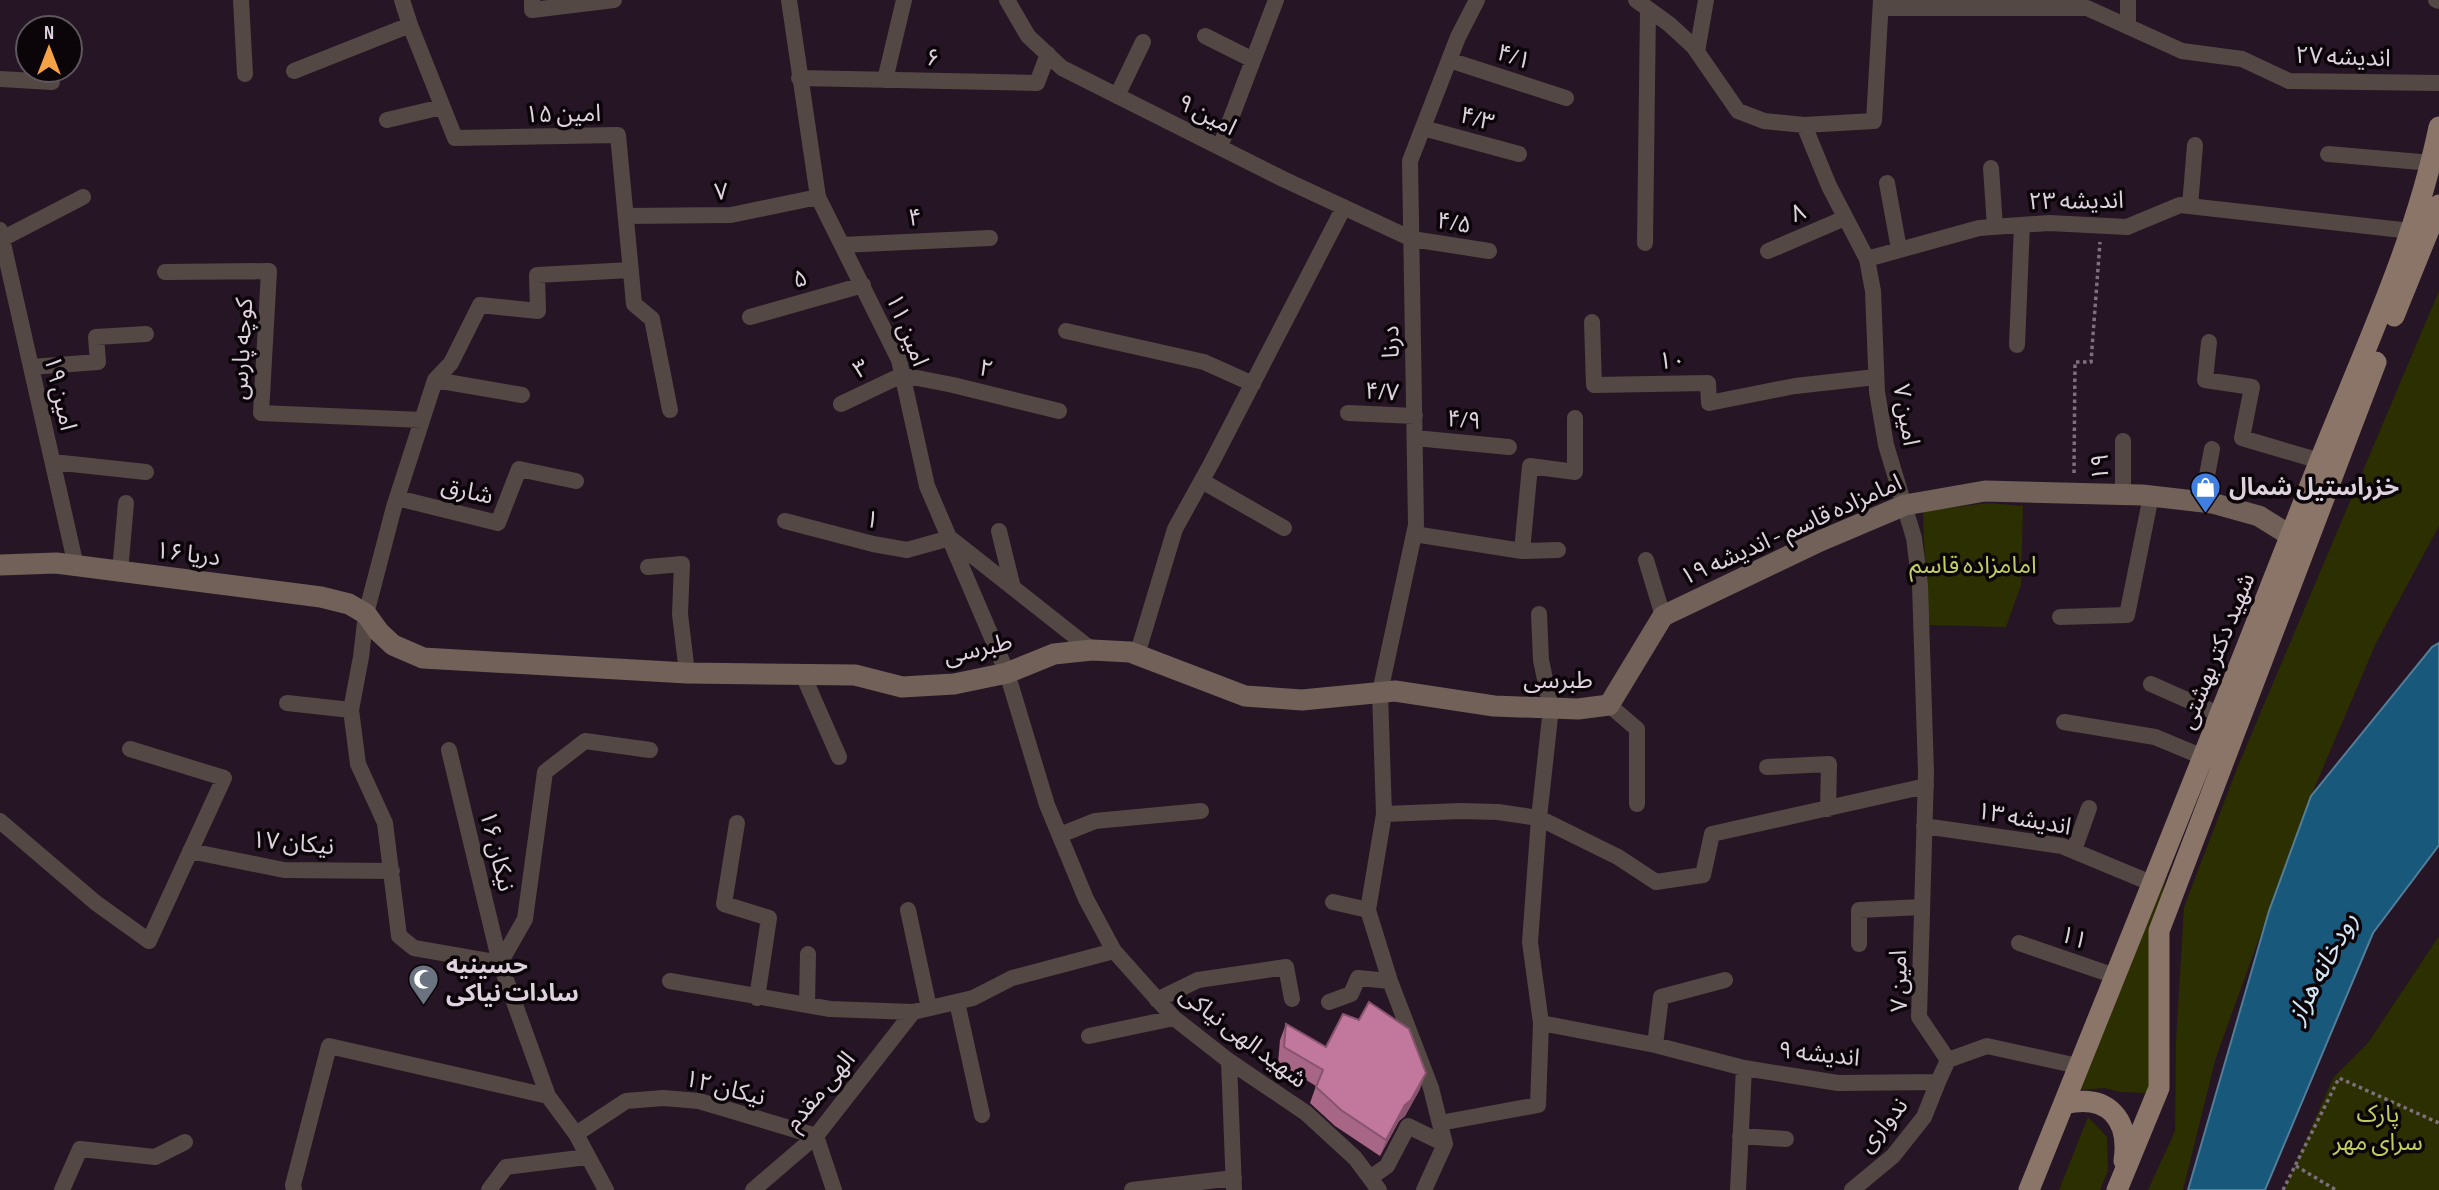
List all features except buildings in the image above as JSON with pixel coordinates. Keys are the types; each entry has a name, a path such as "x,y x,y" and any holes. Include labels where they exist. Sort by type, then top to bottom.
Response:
{"main road":[{"name":"شهید دکتر بهشتی","path":"2029,1190 2371,337 2411,232 2432,163 2439,127"},
{"name":"شهید دکتر بهشتی","path":"2120,1182 2159,1088 2159,932 2439,205"},
{"path":"2064,1104 2092,1101 2117,1117 2124,1130 2127,1145 2120,1182"}],"street":[{"path":"241,0 245,74"},
{"name":"امین ۱۵","path":"402,0 455,138 618,135 634,304 652,319 670,410"},
{"path":"532,0 532,10 578,2 614,0"},
{"name":"امین ۱۱","path":"789,0 818,197 899,360 927,486 1007,673"},
{"path":"885,80 904,0"},
{"name":"امین ۹","path":"1007,0 1028,36 1062,68 1220,148 1412,239"},
{"path":"1220,148 1276,0"},
{"name":"درنا","path":"1368,910 1384,814 1380,692 1414,534 1415,416 1410,161 1458,37 1477,0"},
{"path":"1697,52 1706,0"},
{"path":"2128,0 2128,26"},
{"path":"1642,4 1669,23 1693,46 1738,111 1764,121 1804,125 1874,121 1881,4"},
{"path":"1642,4 1645,243"},
{"name":"اندیشه ۲۷","path":"1881,4 2087,8 2182,51 2242,59 2289,81 2439,83"},
{"path":"294,71 410,26"},
{"path":"1205,36 1253,60"},
{"path":"1117,96 1143,42"},
{"name":"۶","path":"799,78 1037,83 1048,54"},
{"name":"۴/۱","path":"1449,60 1566,98"},
{"path":"387,120 442,107"},
{"name":"امین ۷","path":"1804,125 1829,186 1867,259 1873,292 1876,377 1886,444 1914,538 1920,585 1926,786 1919,1017 1948,1060"},
{"name":"۴/۳","path":"1423,128 1519,154"},
{"path":"2190,206 2195,145"},
{"path":"2328,154 2432,163"},
{"path":"1992,168 1995,227"},
{"path":"1887,183 1899,249"},
{"path":"1,234 83,197"},
{"name":"۷","path":"626,216 731,215 818,197"},
{"name":"اندیشه ۲۳","path":"1867,259 1979,228 2049,223 2127,227 2180,205 2411,232"},
{"path":"1137,655 1175,529 1344,207"},
{"name":"۸","path":"1769,251 1845,218"},
{"path":"2017,345 2022,225"},
{"name":"امین ۱۹","path":"1,234 76,566"},
{"name":"۴","path":"842,245 990,238"},
{"name":"۴/۵","path":"1412,239 1489,251"},
{"path":"631,270 537,275 538,311 480,305 451,362 435,380 397,498 366,614 351,710 358,764 385,823 399,936 414,948 500,963 525,919 544,772 585,741 650,750"},
{"name":"کوچه پارس","path":"165,272 269,271 261,413 422,420"},
{"name":"۵","path":"750,317 863,285"},
{"name":"۱۰","path":"1592,322 1594,385 1709,383 1709,403 1796,386 1876,377"},
{"path":"1066,331 1204,362 1253,384"},
{"path":"31,367 98,362 96,337 146,334"},
{"path":"2209,342 2205,380 2252,387 2242,438 2320,461"},
{"name":"۳","path":"841,404 902,374"},
{"name":"۲","path":"902,374 1059,411"},
{"path":"435,380 522,395"},
{"name":"۴/۷","path":"1348,413 1415,416"},
{"path":"1522,551 1530,466 1575,472 1575,418"},
{"name":"۴/۹","path":"1415,438 1509,447"},
{"name":"۱۹","path":"2123,441 2123,494"},
{"path":"2202,502 2212,449"},
{"path":"53,462 146,471"},
{"name":"شارق","path":"397,498 498,523 519,469 576,481"},
{"path":"1202,481 1284,528"},
{"name":"امامزاده قاسم - اندیشه ۱۹","path":"1609,705 1663,615 1820,541 1905,505 1985,491 2151,495 2202,502 2259,516 2291,536"},
{"path":"2060,617 2127,615 2151,495"},
{"path":"120,572 126,503"},
{"name":"۱","path":"785,521 907,550 950,538"},
{"path":"999,531 1013,588"},
{"path":"1414,534 1522,551 1558,550"},
{"path":"950,538 1091,650"},
{"path":"1646,560 1663,615"},
{"name":"دریا ۱۶","path":"0,565 56,563 321,597 349,604 366,614"},
{"path":"648,567 682,564 680,614 687,673"},
{"name":"طبرسی","path":"366,614 393,645 423,658 687,673 855,675 902,687 954,684 1007,673 1054,654 1091,650 1129,652 1245,696 1302,700 1395,691 1494,706 1578,709 1609,705"},
{"path":"1440,1123 1538,1105 1541,1023 1530,942 1539,818 1551,708 1541,660 1539,614"},
{"name":"شهید الهی نیاکی","path":"1007,673 1047,805 1086,899 1114,951 1174,1018 1229,1061 1306,1113 1355,1158 1375,1184"},
{"path":"803,675 839,757"},
{"path":"2151,684 2221,715"},
{"path":"287,703 351,710"},
{"path":"1609,705 1637,729 1637,804"},
{"path":"2064,722 2155,737 2203,757"},
{"path":"0,821 96,903 149,941 224,778 130,748"},
{"name":"نیکان ۱۶","path":"449,750 500,963 548,1096 576,1134 606,1190"},
{"path":"1768,767 1829,764 1828,808"},
{"path":"1384,814 1461,811 1498,812 1539,818 1618,857 1656,881 1703,875 1712,835 1926,786"},
{"path":"2074,850 2089,808"},
{"path":"1060,835 1095,821 1201,811"},
{"path":"737,823 724,904 768,918 758,998"},
{"name":"اندیشه ۱۳","path":"1924,826 2062,846 2151,883"},
{"name":"نیکان ۱۷","path":"190,851 284,870 391,871"},
{"path":"1333,902 1368,910 1390,981 1431,1088 1445,1144 1423,1190"},
{"path":"1859,944 1859,910 1922,907"},
{"path":"908,910 921,1010"},
{"name":"۱۱","path":"2019,943 2115,976"},
{"path":"670,981 830,1009 921,1010 973,998 1012,978 1114,951"},
{"path":"807,1005 808,954"},
{"path":"1157,1000 1198,980 1286,967 1292,999"},
{"path":"1329,1002 1351,994 1358,978 1390,981"},
{"path":"1655,1045 1661,997 1725,980"},
{"path":"957,1002 982,1115"},
{"name":"الهی مقدم","path":"753,1190 816,1136 921,1010"},
{"path":"1089,1036 1174,1018"},
{"name":"اندیشه ۹","path":"1541,1023 1655,1045 1744,1068 1838,1083 1938,1082"},
{"path":"294,1190 293,1185 329,1046 548,1096"},
{"path":"1938,1082 1948,1060 1987,1046 2078,1066"},
{"path":"1132,1190 1234,1184 1229,1061"},
{"path":"1738,1190 1744,1068"},
{"name":"ندواری","path":"1852,1190 1893,1156 1924,1117 1938,1082"},
{"name":"نیکان ۱۲","path":"576,1134 626,1101 663,1098 699,1101 816,1136"},
{"path":"1375,1184 1408,1126 1445,1144"},
{"path":"816,1136 834,1190"},
{"path":"1740,1136 1786,1139"},
{"path":"62,1190 80,1149 155,1157 185,1142"},
{"path":"489,1190 506,1167 587,1157"}],"path":[{"path":"2074,493 2075,362 2091,362 2102,226"},
{"path":"2283,1190 2339,1078 2439,1123"},
{"path":"2296,1166 2336,1190"}],"green space":[{"path":"2439,291 2439,526 2376,643 2311,796 2216,1057 2183,1190 2148,1190 2175,1131 2176,1042 2184,907 2238,766"},
{"name":"امامزاده قاسم","path":"1989,503 2023,506 2021,585 2006,627 1927,625 1923,511"},
{"path":"2166,878 2150,946 2149,1093 2120,1092 2105,1088 2079,1090"},
{"name":"پارک سرای مهر","path":"2439,936 2439,1190 2284,1190 2333,1078 2368,1043"},
{"path":"2088,1117 2107,1137 2108,1171 2100,1190 2059,1190"}],"water":[{"name":"رودخانه هراز","path":"2439,643 2439,845 2373,933 2265,1190 2188,1190 2269,911 2311,796 2432,647"}],"place":[{"name":"خزراستیل شمال","path":"2206,514"},
{"name":"حسینیه سادات نیاکی","path":"423,1006"}]}
